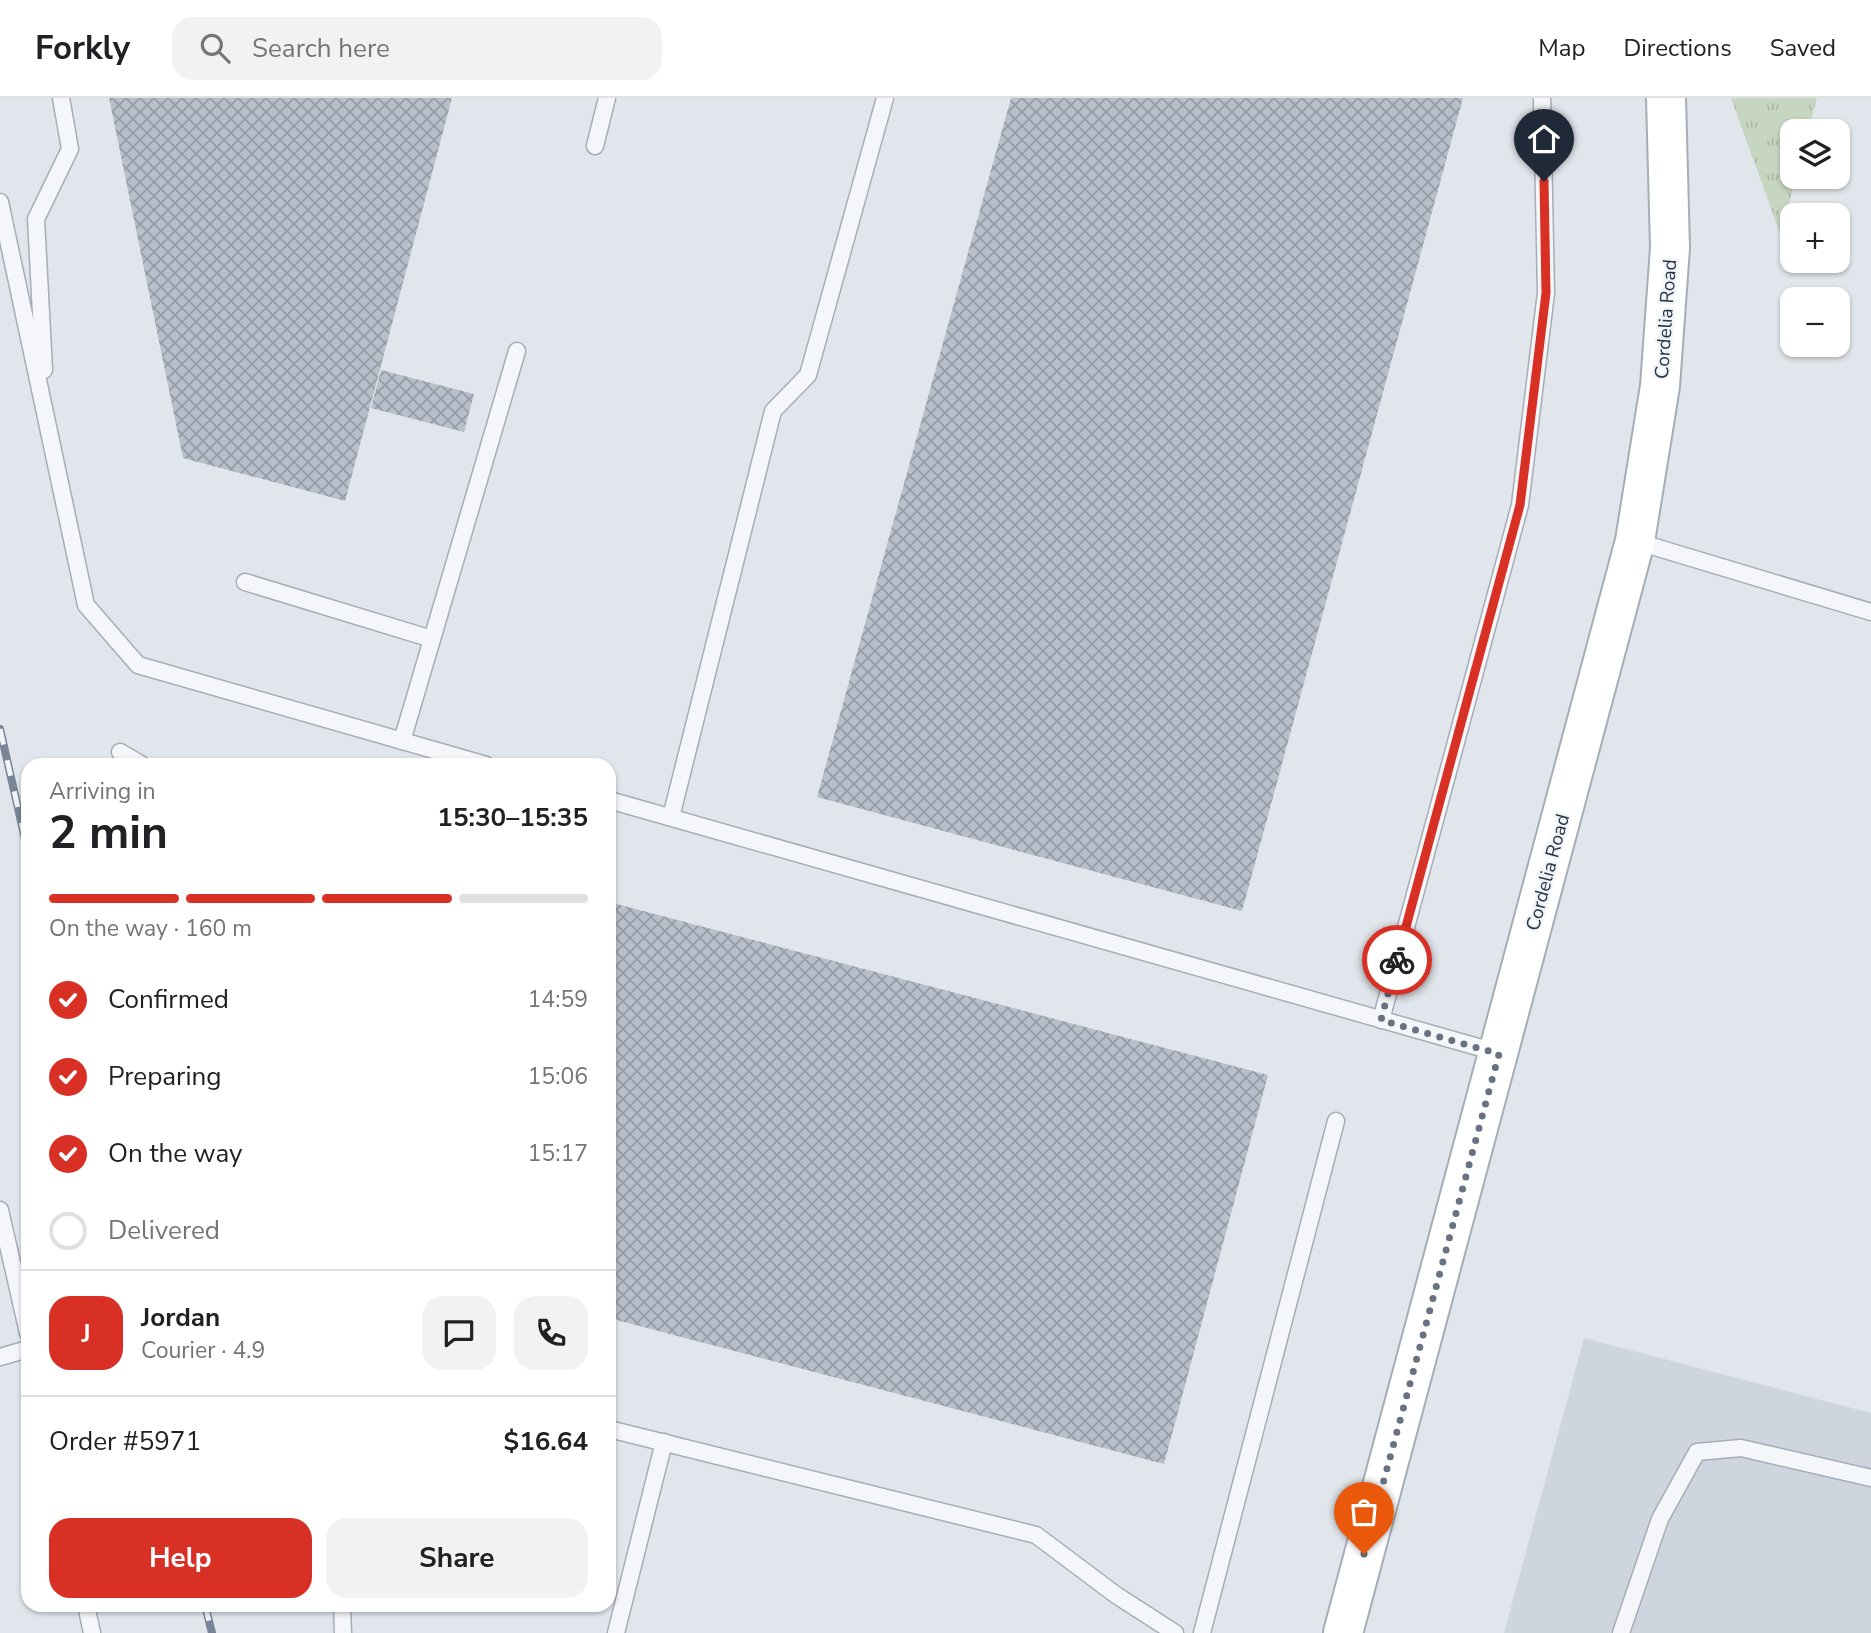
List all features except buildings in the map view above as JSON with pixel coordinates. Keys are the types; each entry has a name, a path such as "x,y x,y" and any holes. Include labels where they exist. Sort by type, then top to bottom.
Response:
{"main road":[{"name":"Cordelia Road","path":"1343,1633 1635,541 1660,386 1670,248 1665,98"}],"lane":[{"path":"46,418 36,219 70,149 61,98"},
{"path":"595,146 607,98"},
{"path":"671,817 773,411 808,375 885,98"},
{"path":"1381,1020 1520,505 1546,293 1542,98"},
{"path":"0,202 86,605 138,666 462,758"},
{"path":"402,741 517,351"},
{"path":"1635,541 1871,612"},
{"path":"246,582 432,639"},
{"path":"121,758 120,752 130,758"},
{"path":"616,802 1499,1054"},
{"path":"1202,1633 1336,1121"},
{"path":"0,1210 21,1302"},
{"path":"0,1357 21,1351"},
{"path":"616,1431 1036,1535 1116,1595 1175,1633"},
{"path":"616,1633 664,1442"},
{"path":"1621,1633 1660,1519 1697,1452 1741,1448 1871,1478"},
{"path":"88,1612 92,1633"},
{"path":"342,1612 343,1633"}],"shaded area":[{"path":"1584,1338 1871,1413 1871,1633 1504,1633"}],"green space":[{"path":"1731,98 1817,98 1811,119 1780,119 1780,189 1793,189 1789,203 1780,203 1780,233"}],"railway":[{"path":"0,729 21,821"},
{"path":"207,1612 212,1633"}],"way so far":[{"path":"1364,1554 1499,1054 1381,1020 1397,960"}],"route":[{"path":"1397,960 1520,505 1546,293 1544,181"}]}
